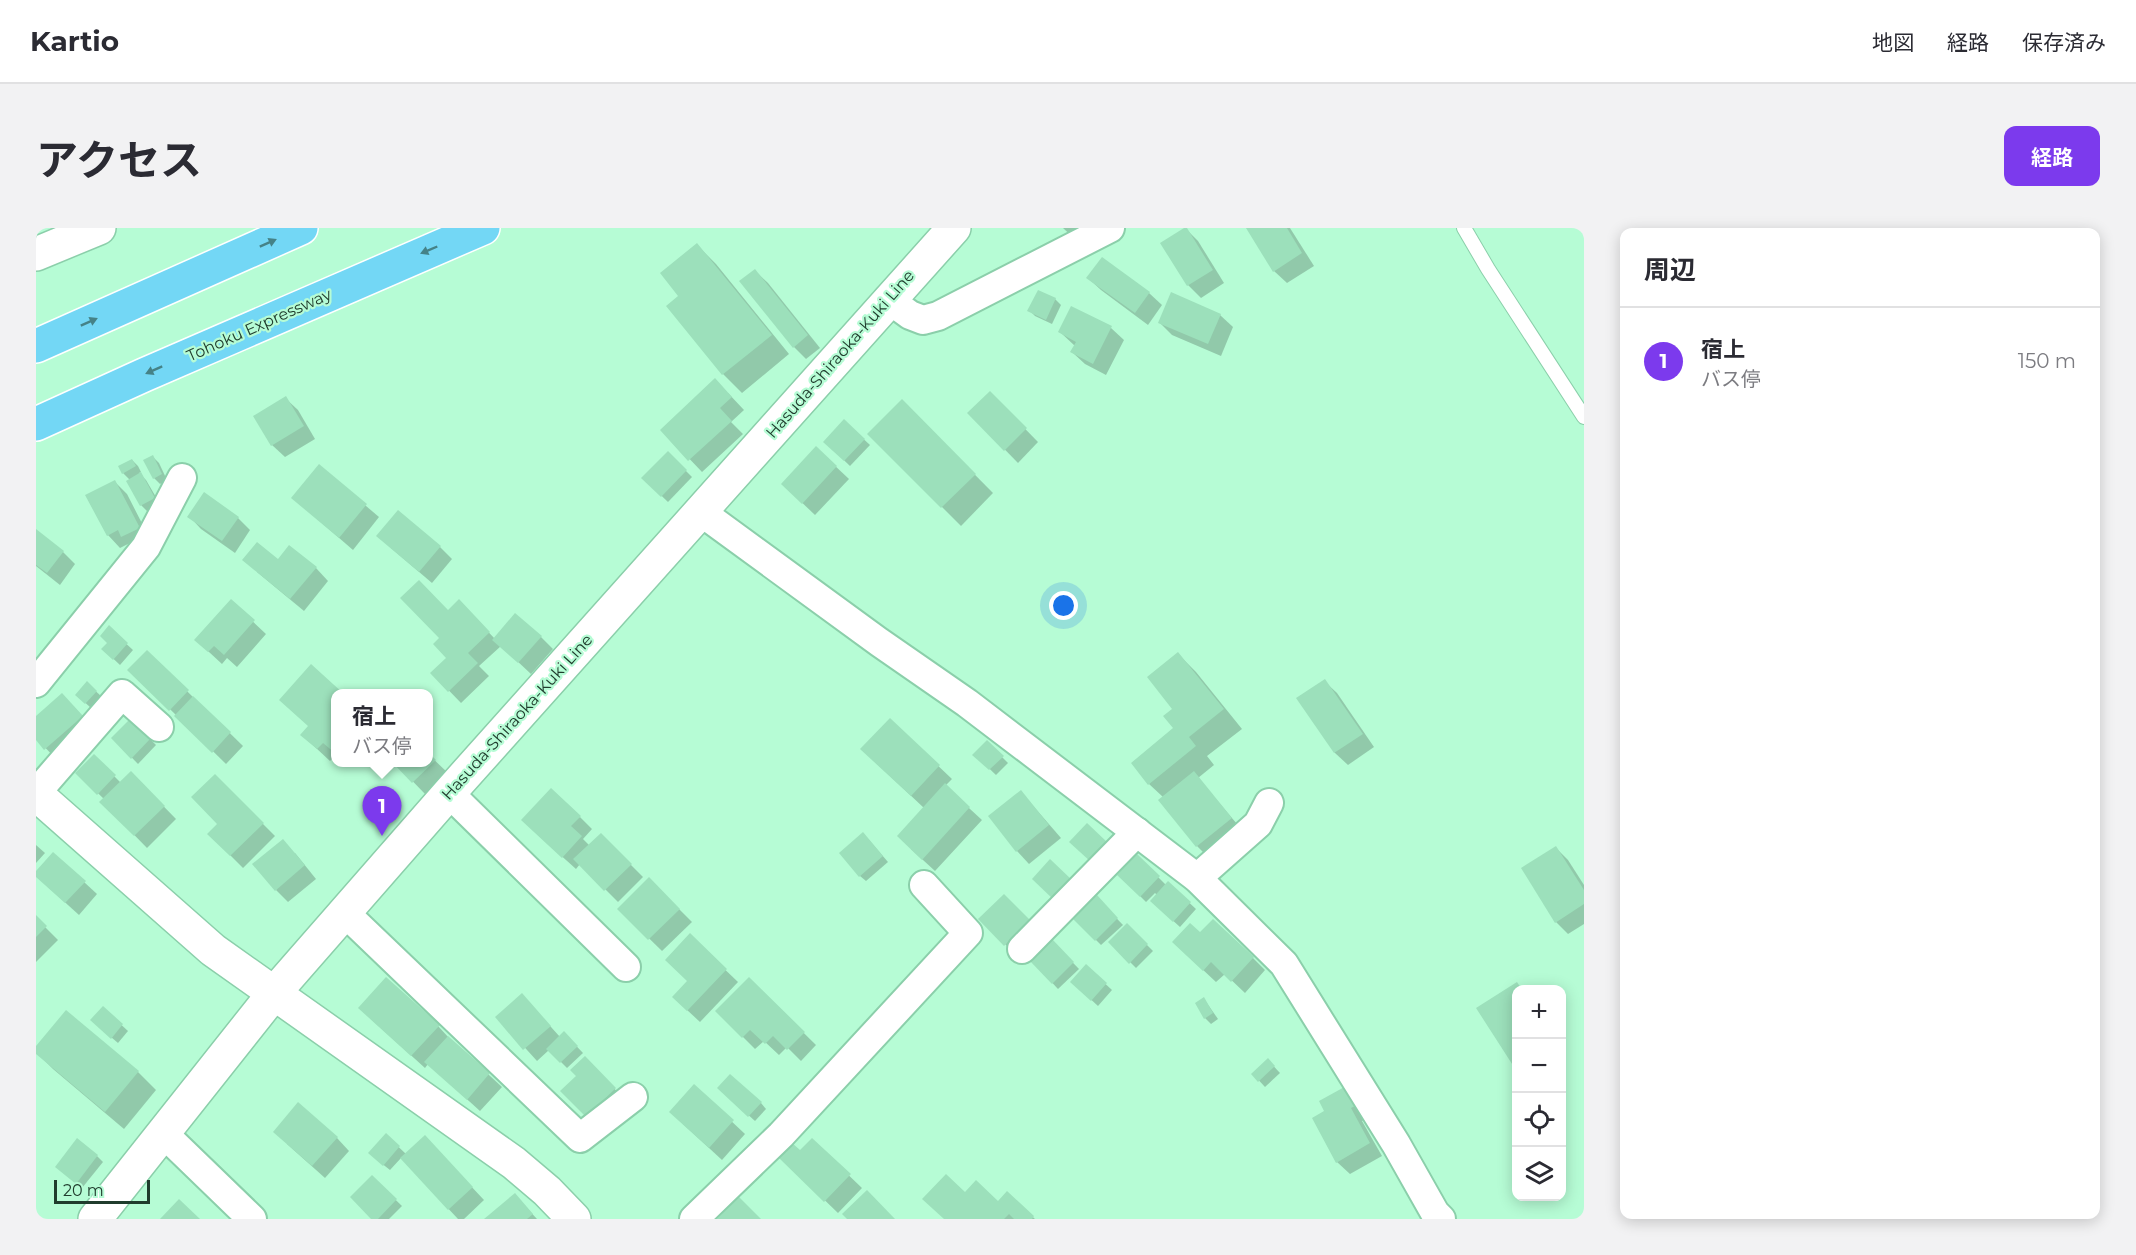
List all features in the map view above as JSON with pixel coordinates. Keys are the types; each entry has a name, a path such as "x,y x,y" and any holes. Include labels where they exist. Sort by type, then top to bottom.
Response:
{"highway":[{"path":"36,345 302,228"},
{"name":"Tohoku Expressway","path":"36,424 483,228"}],"main road":[{"path":"36,254 99,228"},
{"name":"Hasuda-Shiraoka-Kuki Line","path":"95,1219 275,992 344,912 888,299 954,228"},
{"path":"36,794 213,950 514,1163 547,1191 574,1219"}],"street":[{"path":"888,299 910,315 923,320 938,316 1110,228"},
{"path":"36,683 146,547 182,478"},
{"path":"701,512 967,703 1197,878 1284,964 1396,1144 1435,1213 1441,1219"},
{"path":"36,794 122,694 159,727"},
{"path":"449,793 626,967"},
{"path":"1197,878 1258,824 1269,803"},
{"path":"1022,949 1137,832"},
{"path":"694,1219 781,1135 968,933 924,885"},
{"path":"344,912 580,1138 633,1097"},
{"path":"162,1132 252,1219"}],"lane":[{"path":"1464,228 1584,417"}],"building":[{"path":"1187,228 1213,270 1187,286 1160,243"},
{"path":"1246,228 1287,228 1302,253 1273,272"},
{"path":"697,243 772,335 722,375 666,306 678,296 660,273"},
{"path":"1102,257 1150,292 1135,313 1086,278"},
{"path":"755,269 808,335 793,348 739,281"},
{"path":"1038,290 1056,298 1046,320 1027,311"},
{"path":"1171,292 1221,314 1208,344 1158,323"},
{"path":"1071,306 1112,326 1093,364 1070,352 1076,342 1058,332"},
{"path":"715,378 732,397 720,408 732,421 688,461 660,430"},
{"path":"990,391 1027,428 1004,451 967,413"},
{"path":"286,396 304,426 271,446 253,416"},
{"path":"902,399 976,474 941,508 867,434"},
{"path":"844,419 865,439 844,461 823,442"},
{"path":"816,446 837,466 802,504 781,484"},
{"path":"668,451 687,470 661,497 641,478"},
{"path":"153,455 162,474 153,479 143,460"},
{"path":"132,459 136,466 122,474 118,466"},
{"path":"319,464 367,504 339,538 291,498"},
{"path":"141,472 155,498 140,506 126,481"},
{"path":"115,480 140,528 121,537 118,530 107,536 85,495"},
{"path":"204,492 239,517 222,541 187,517"},
{"path":"398,510 441,546 419,572 376,536"},
{"path":"36,529 64,551 47,573 36,565"},
{"path":"257,542 278,559 289,545 317,567 290,599 242,560"},
{"path":"419,580 448,610 459,599 490,632 468,653 478,663 448,692 430,673 446,658 433,644 439,638 400,598"},
{"path":"231,599 255,620 224,655 214,646 208,652 194,640"},
{"path":"515,613 542,636 518,663 492,640"},
{"path":"109,625 128,643 113,660 101,649 107,643 100,636"},
{"path":"147,650 189,690 169,711 127,670"},
{"path":"1178,652 1224,709 1189,737 1196,746 1148,785 1131,763 1173,728 1163,716 1172,709 1147,677"},
{"path":"311,664 338,689 331,689 331,750 323,743 317,749 300,735 308,726 279,700"},
{"path":"1325,679 1363,734 1334,753 1296,698"},
{"path":"87,681 97,691 85,704 75,695"},
{"path":"62,693 83,716 44,750 36,740 36,716"},
{"path":"193,696 231,732 212,753 174,716"},
{"path":"131,718 151,738 131,759 111,738"},
{"path":"890,718 940,765 911,796 860,749"},
{"path":"987,740 1004,756 989,770 972,755"},
{"path":"94,754 116,775 97,795 75,773"},
{"path":"397,767 429,767 412,783"},
{"path":"131,771 165,806 134,836 99,802"},
{"path":"1194,771 1232,818 1196,847 1158,800"},
{"path":"215,774 264,823 230,856 207,834 217,824 191,797"},
{"path":"945,783 970,807 922,860 897,836"},
{"path":"551,788 581,816 571,826 582,836 562,858 521,820"},
{"path":"1021,790 1049,825 1016,852 988,816"},
{"path":"1087,823 1108,843 1091,862 1069,842"},
{"path":"863,832 883,856 859,877 839,853"},
{"path":"601,833 632,864 604,891 573,859"},
{"path":"283,839 305,865 275,891 252,864"},
{"path":"1556,846 1584,890 1584,904 1555,923 1521,868"},
{"path":"53,852 86,881 65,903 36,877 36,871"},
{"path":"1137,854 1160,876 1140,897 1117,875"},
{"path":"1050,859 1073,881 1054,900 1032,879"},
{"path":"649,877 680,909 648,940 617,909"},
{"path":"1168,881 1191,902 1173,922 1150,901"},
{"path":"1004,894 1030,920 1004,946 978,919"},
{"path":"1097,895 1118,918 1095,941 1073,919"},
{"path":"36,915 47,926 36,937"},
{"path":"1213,919 1254,957 1231,982 1211,962 1203,971 1172,942 1190,923 1200,932"},
{"path":"1127,923 1148,944 1129,964 1108,942"},
{"path":"690,933 727,969 687,1011 672,997 687,981 665,960"},
{"path":"1052,939 1074,962 1052,984 1030,961"},
{"path":"1086,964 1107,983 1091,1001 1070,982"},
{"path":"386,977 440,1025 411,1056 358,1008"},
{"path":"749,977 805,1032 787,1050 773,1036 765,1044 750,1030 742,1038 715,1011"},
{"path":"1512,985 1512,1064 1476,1008"},
{"path":"522,993 551,1026 523,1050 495,1017"},
{"path":"1204,997 1213,1013 1204,1019 1195,1003"},
{"path":"103,1006 123,1024 111,1039 90,1020"},
{"path":"66,1010 139,1071 105,1112 36,1054 36,1046"},
{"path":"564,1031 578,1046 560,1063 546,1049"},
{"path":"448,1036 490,1073 467,1100 424,1062"},
{"path":"585,1056 616,1088 586,1117 560,1091 576,1076 570,1070"},
{"path":"1268,1058 1275,1066 1258,1082 1251,1074"},
{"path":"730,1074 762,1102 748,1117 717,1088"},
{"path":"694,1084 734,1120 709,1148 669,1112"},
{"path":"1348,1085 1359,1104 1351,1108 1370,1143 1336,1163 1312,1118 1324,1111 1319,1101"},
{"path":"298,1102 338,1137 312,1166 273,1132"},
{"path":"386,1133 400,1146 383,1166 368,1153"},
{"path":"425,1135 473,1187 448,1210 400,1158"},
{"path":"77,1138 98,1155 76,1184 55,1167"},
{"path":"812,1138 851,1174 824,1202 779,1158 792,1143 800,1150"},
{"path":"946,1174 965,1192 976,1180 998,1201 1007,1191 1034,1216 1032,1219 1014,1219 1009,1214 1004,1219 944,1219 922,1199"},
{"path":"372,1175 397,1199 378,1219 371,1219 350,1197"},
{"path":"867,1190 895,1219 847,1219 842,1214"},
{"path":"515,1193 533,1214 527,1219 484,1219"},
{"path":"739,1197 761,1219 717,1219"},
{"path":"179,1199 200,1219 160,1219"}],"place":[{"name":"宿上","path":"382,836"}]}
